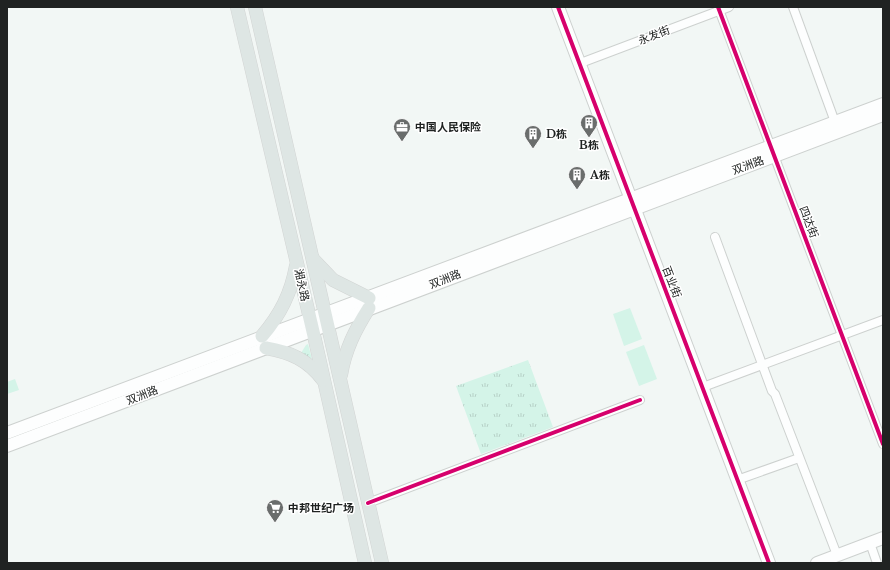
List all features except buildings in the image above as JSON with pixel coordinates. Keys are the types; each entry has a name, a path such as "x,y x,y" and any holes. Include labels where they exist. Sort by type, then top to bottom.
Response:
{"main road":[{"name":"湘永路","path":"237,7 297,262 365,563"},
{"name":"湘永路","path":"255,7 382,563"},
{"name":"百业街","path":"558,7 578,64 633,203 769,563"},
{"name":"双洲路","path":"772,151 835,122 883,104"},
{"name":"双洲路","path":"7,446 222,358 326,318 772,151 883,115"},
{"path":"284,207 299,204"},
{"path":"311,256 333,280 369,303 343,360 340,379"},
{"path":"297,262 294,280 285,303 264,342 305,362 315,370 324,382"},
{"name":"双洲路","path":"7,433 222,358"},
{"path":"329,402 344,399"},
{"path":"817,563 883,538"}],"street":[{"name":"永发街","path":"578,64 719,9 729,7"},
{"path":"793,7 835,122"},
{"name":"四达街","path":"719,9 883,444"},
{"path":"715,237 762,365 837,556"},
{"path":"703,387 883,320"},
{"path":"368,503 640,400"},
{"path":"737,480 799,458"},
{"path":"870,543 877,563"}],"green space":[{"path":"630,308 642,339 624,346 613,314"},
{"path":"308,344 312,359 301,353"},
{"path":"644,345 657,379 639,386 626,352"},
{"path":"528,360 553,427 481,454 456,386"},
{"path":"15,379 19,390 7,394 7,382"}],"cycle path":[{"path":"558,7 769,563"},
{"path":"718,7 883,444"},
{"path":"368,503 640,400"}],"place":[{"name":"B栋","path":"589,138"},
{"name":"中国人民保险","path":"402,142"},
{"name":"D栋","path":"533,149"},
{"name":"A栋","path":"577,190"},
{"name":"中邦世纪广场","path":"275,523"}]}
